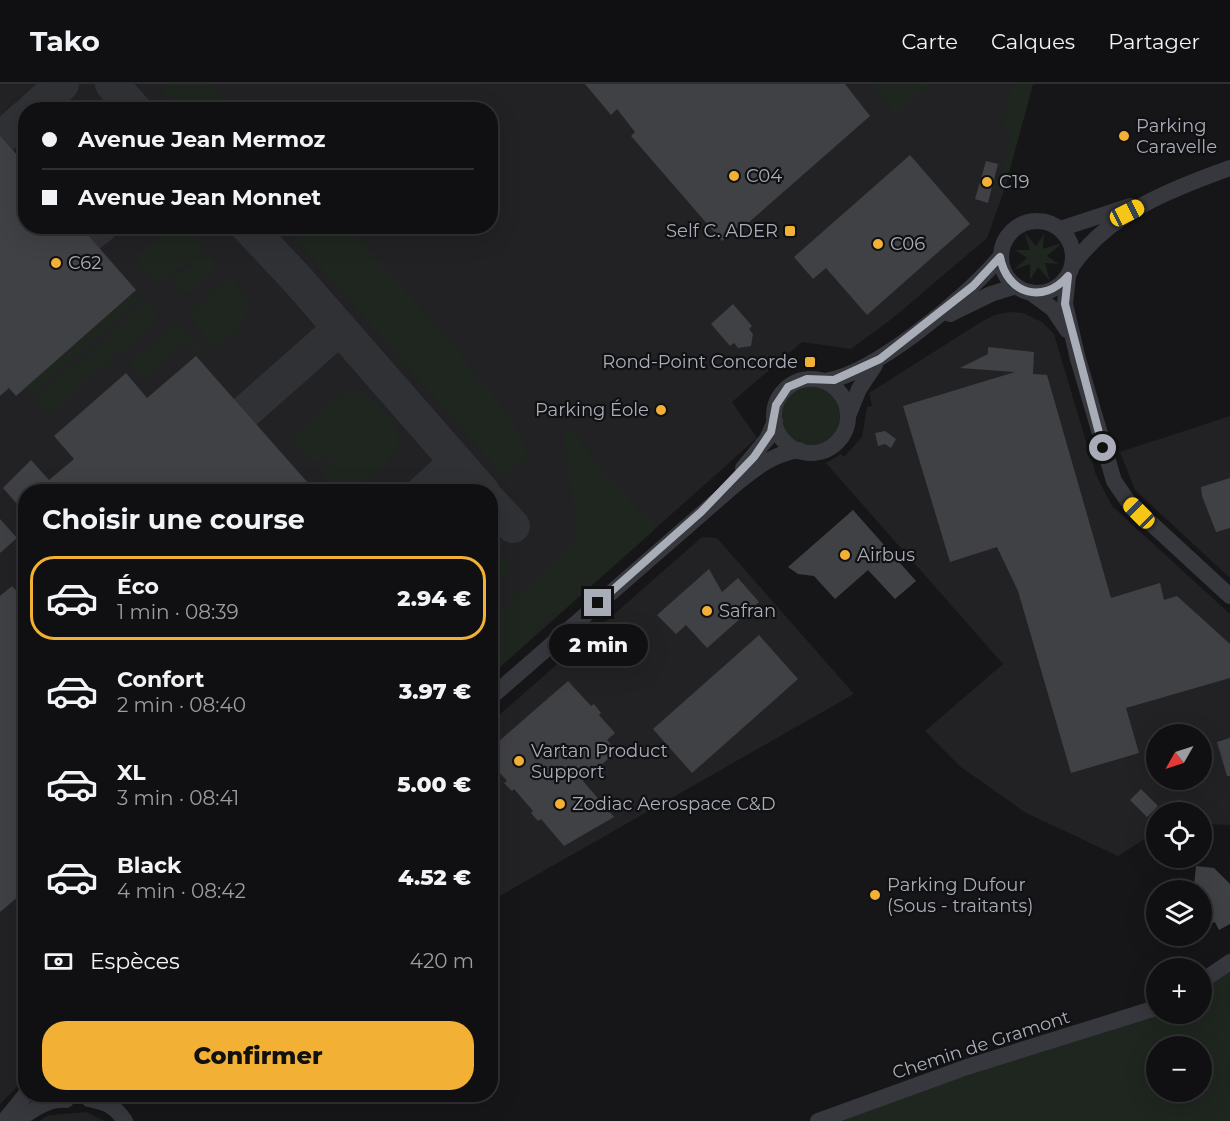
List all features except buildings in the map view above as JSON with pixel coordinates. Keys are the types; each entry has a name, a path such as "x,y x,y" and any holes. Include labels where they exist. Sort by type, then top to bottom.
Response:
{"street":[{"path":"1060,229 1165,194 1230,168"},
{"path":"912,335 978,300 1023,289 1051,290 1070,271 1098,235 1127,213 1165,194"},
{"path":"701,512 754,457 767,439 775,421 776,405 788,387 807,379 825,381 853,373 880,359 981,279 1000,257 1006,237 1022,224 1042,221 1060,229 1071,246 1065,304 1109,470 1120,493 1230,596"},
{"path":"1000,257 1008,279 1059,316 1078,359"},
{"path":"775,421 785,442 799,450 811,453 829,448 844,433 848,417 865,378 880,359"},
{"path":"825,381 844,399 848,417"},
{"path":"498,691 701,512 766,460 779,454 799,450"},
{"path":"1212,974 1230,962"},
{"name":"Chemin de Gramont","path":"818,1121 968,1067 1146,1011"},
{"path":"4,1121 19,1102"},
{"path":"16,1121 50,1102"}],"shaded area":[{"path":"0,84 1033,84 1004,191 987,238 893,318 851,349 802,342 732,402 757,438 498,669 498,484 18,484 18,1085 0,1104"},
{"path":"167,84 207,84 223,102 173,102 161,89"},
{"path":"872,84 931,84 895,114"},
{"path":"1013,84 1033,84 1004,191 992,187 995,176 1002,178 1005,168 1002,167 1011,135 1003,126"},
{"path":"1024,232 1036,246 1044,234 1043,249 1062,243 1047,256 1059,264 1045,263 1050,281 1038,267 1030,280 1030,264 1013,270 1027,258 1015,250 1030,250"},
{"path":"162,234 192,234 206,250 158,284 135,256"},
{"path":"291,234 355,234 451,342 511,418 529,457 502,475"},
{"path":"208,252 214,260 215,270 186,295 173,279"},
{"path":"225,279 233,280 249,304 242,326 216,348 188,316"},
{"path":"136,290 143,297 33,394 26,387"},
{"path":"148,300 157,320 50,414 37,398"},
{"path":"1010,312 1023,313 1042,322 1054,334 1096,475 1112,506 1230,614 1230,825 1212,824 1212,802 1146,802 1146,838 1118,856 1026,813 961,767 925,731 1003,664 826,463 841,454 844,457 862,437 867,407 872,406 869,393 995,315"},
{"path":"178,322 208,355 204,358 188,341 143,378 130,363"},
{"path":"811,387 822,389 832,395 838,405 840,416 838,427 832,437 822,443 811,445 800,443 790,437 784,427 782,416 784,405 790,395 800,389"},
{"path":"358,391 381,406 396,427 398,439 396,449 390,458 362,484 331,484 322,473 333,464 325,455 314,464 291,438 331,403 348,393"},
{"path":"1230,416 1230,578 1135,490 1120,452"},
{"path":"569,429 639,511 653,518 653,531 498,669 498,612 568,550 574,539 577,524 562,430 564,433"},
{"path":"702,537 717,538 854,694 498,897 498,716"},
{"path":"498,550 503,555 512,569 498,582"},
{"path":"1230,970 1230,1121 827,1121 1146,1017 1146,1024 1212,1024 1212,981"},
{"path":"87,1112 104,1121 39,1121 49,1115"}],"taxiway":[{"path":"42,102 62,84"},
{"path":"112,84 128,102"},
{"path":"1,138 18,123"},
{"path":"255,234 296,278 476,484"},
{"path":"245,412 340,328"},
{"path":"432,484 456,462"},
{"path":"498,510 513,526"}],"place":[{"name":"Parking Caravelle","path":"1124,136"},
{"name":"C04","path":"734,176"},
{"name":"C19","path":"987,182"},
{"name":"Self C. ADER","path":"790,231"},
{"name":"C06","path":"878,244"},
{"name":"C62","path":"56,263"},
{"name":"Rond-Point Concorde","path":"810,362"},
{"name":"Parking Éole","path":"661,410"},
{"name":"Airbus","path":"845,555"},
{"name":"Safran","path":"707,611"},
{"name":"Vartan Product Support","path":"519,761"},
{"name":"Zodiac Aerospace C&D","path":"560,804"},
{"name":"Parking Dufour (Sous - traitants)","path":"875,895"}],"route":[{"path":"598,603 701,512 754,457 771,432 775,421 776,405 780,395 788,387 797,381 807,379 834,380 880,359 973,286 1000,257 1008,279 1016,286 1030,292 1041,293 1051,290 1068,276 1065,304 1103,448"}]}
